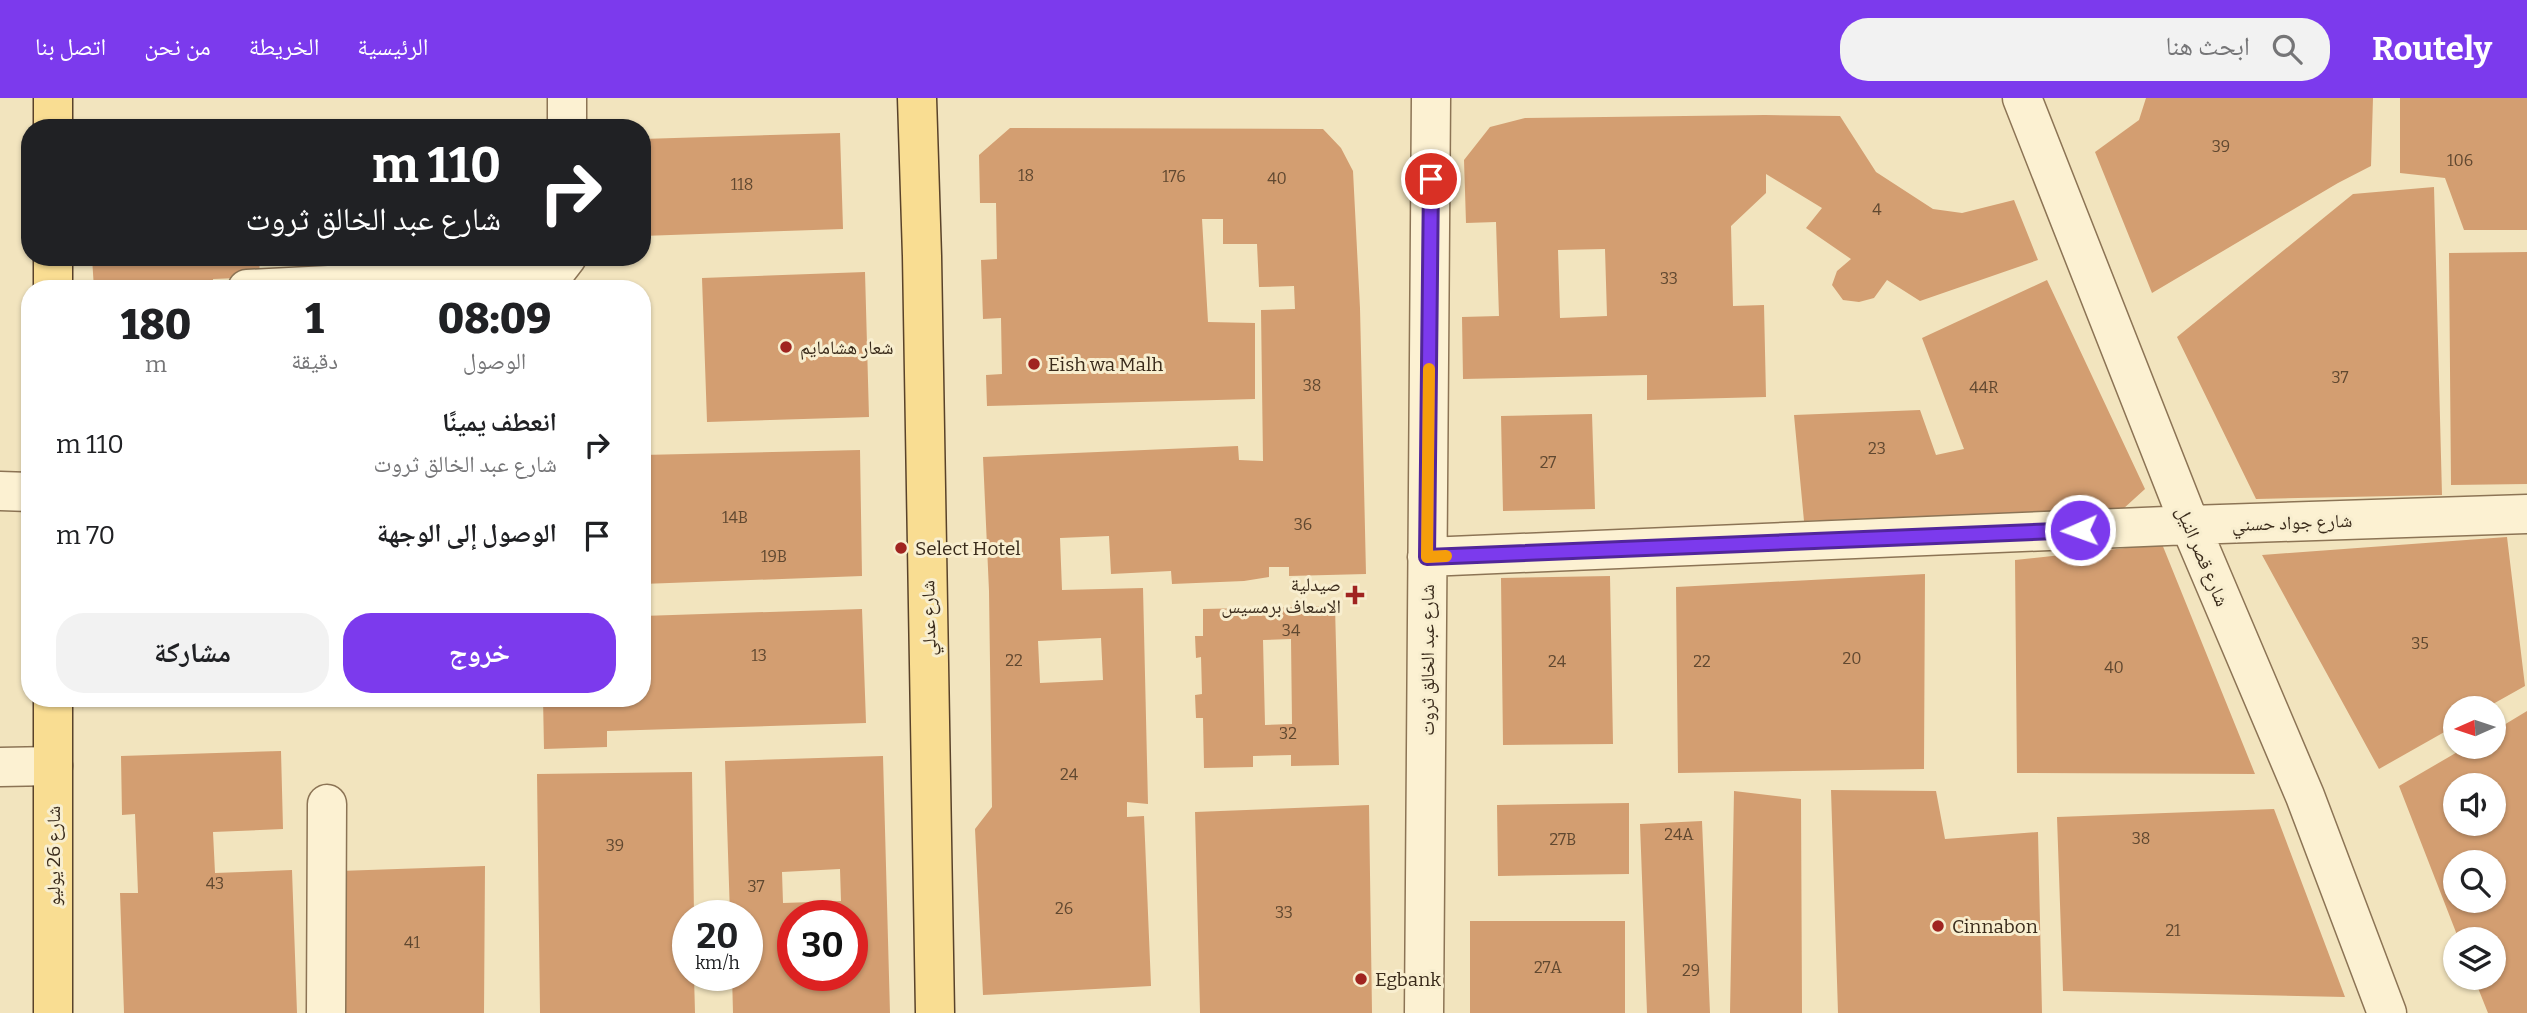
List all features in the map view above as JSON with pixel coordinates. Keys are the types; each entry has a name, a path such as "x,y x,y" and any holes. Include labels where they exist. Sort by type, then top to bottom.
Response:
{"main road":[{"path":"53,98 53,119"},
{"name":"شارع عدلي","path":"917,98 935,1013"},
{"name":"شارع 26 يوليو","path":"53,707 53,1013"}],"street":[{"path":"567,98 567,119"},
{"name":"شارع عبد الخالق ثروت","path":"1424,1013 1431,98"},
{"name":"شارع قصر النيل","path":"2022,98 2190,525 2305,796 2387,1013"},
{"path":"428,280 548,274 560,266"},
{"path":"0,491 21,492"},
{"name":"شارع جواد حسني","path":"1427,557 2190,525 2527,514"},
{"path":"0,767 53,766"},
{"path":"326,1013 327,804"}],"building":[{"path":"2146,98 2373,98 2371,166 2152,293 2095,152 2139,120"},
{"path":"2400,98 2527,98 2527,230 2464,230 2445,178 2400,173"},
{"path":"1840,116 1876,172 1933,209 1962,213 2014,200 2038,260 1920,301 1887,280 1874,298 1859,302 1843,300 1832,285 1837,271 1851,259 1806,228 1822,208 1766,174 1766,193 1731,226 1733,306 1764,305 1766,397 1647,400 1647,375 1463,379 1462,317 1499,316 1496,222 1466,223 1464,160 1490,127 1525,118","holes":["1605,249 1607,316 1560,318 1558,250"]},
{"path":"1010,128 1323,129 1341,148 1353,171 1360,308 1366,574 1289,576 1289,567 1269,567 1269,577 1244,581 1172,584 1171,571 1111,574 1109,536 1060,538 1062,590 1143,588 1148,804 1127,802 1127,817 1144,816 1151,986 983,995 975,829 992,807 989,591 983,457 1238,446 1239,460 1263,461 1261,310 1295,309 1294,286 1259,287 1257,244 1223,244 1223,219 1202,219 1208,322 1255,323 1255,399 987,406 986,375 1002,374 1001,318 983,319 981,260 997,259 996,203 980,203 979,155","holes":["1101,638 1103,680 1040,683 1038,641"]},
{"path":"840,133 843,229 651,236 651,139"},
{"path":"2434,187 2442,495 2256,499 2177,337 2353,194"},
{"path":"2527,252 2527,484 2451,485 2449,253"},
{"path":"93,266 259,266 260,277 213,280 93,280"},
{"name":"شعار هشامايم","path":"865,272 869,417 707,422 702,278"},
{"path":"2047,280 2145,489 2123,509 1804,521 1794,415 1920,410 1936,455 1964,449 1922,338"},
{"path":"1592,414 1595,509 1503,511 1501,416"},
{"path":"860,450 862,576 651,584 651,455"},
{"path":"2507,537 2525,686 2506,697 2443,696 2443,733 2379,769 2262,555"},
{"path":"2162,544 2255,774 2017,773 2015,560"},
{"path":"1925,574 1924,769 1678,773 1676,587"},
{"path":"1610,576 1613,744 1503,745 1501,578"},
{"path":"1335,606 1339,765 1291,766 1291,755 1253,756 1253,767 1204,768 1203,718 1196,718 1195,695 1202,694 1201,657 1196,658 1195,636 1203,636 1203,609","holes":["1291,639 1292,724 1265,725 1263,640"]},
{"path":"862,609 866,723 607,731 607,747 544,749 543,707 651,707 651,616"},
{"path":"2527,711 2527,1013 2488,1013 2479,990 2506,990 2506,927 2454,927 2448,913 2506,913 2506,850 2443,850 2443,899 2399,786 2444,760 2506,760 2506,724"},
{"path":"281,751 283,829 213,832 215,873 292,870 297,1013 124,1013 120,893 138,893 135,814 122,815 121,756"},
{"path":"883,756 890,1013 733,1013 732,991 763,991 763,900 730,900 725,761"},
{"path":"692,772 694,900 672,900 672,991 694,991 695,1013 540,1013 537,774"},
{"name":"Cinnabon","path":"1831,790 1936,791 1945,839 2038,832 2042,1013 1838,1013"},
{"path":"1734,791 1801,799 1802,1013 1730,1013"},
{"path":"1629,803 1629,874 1498,876 1497,805"},
{"path":"1369,805 1372,1013 1200,1013 1195,812"},
{"path":"2274,809 2345,997 2063,991 2057,817"},
{"path":"1702,821 1710,1013 1647,1013 1640,824"},
{"path":"485,866 484,1013 340,1013 339,871"},
{"path":"1470,921 1625,921 1625,1013 1470,1013"}],"slow traffic":[{"path":"1429,369 1427,557 1446,556"}],"place":[{"name":"شعار هشامايم","path":"786,347"},
{"name":"Eish wa Malh","path":"1034,364"},
{"name":"Select Hotel","path":"901,548"},
{"name":"صيدلية الاسعاف برمسيس","path":"1355,595"},
{"name":"Cinnabon","path":"1938,926"},
{"name":"Egbank","path":"1361,979"}],"route":[{"path":"1431,179 1427,557 2080,530"}]}
